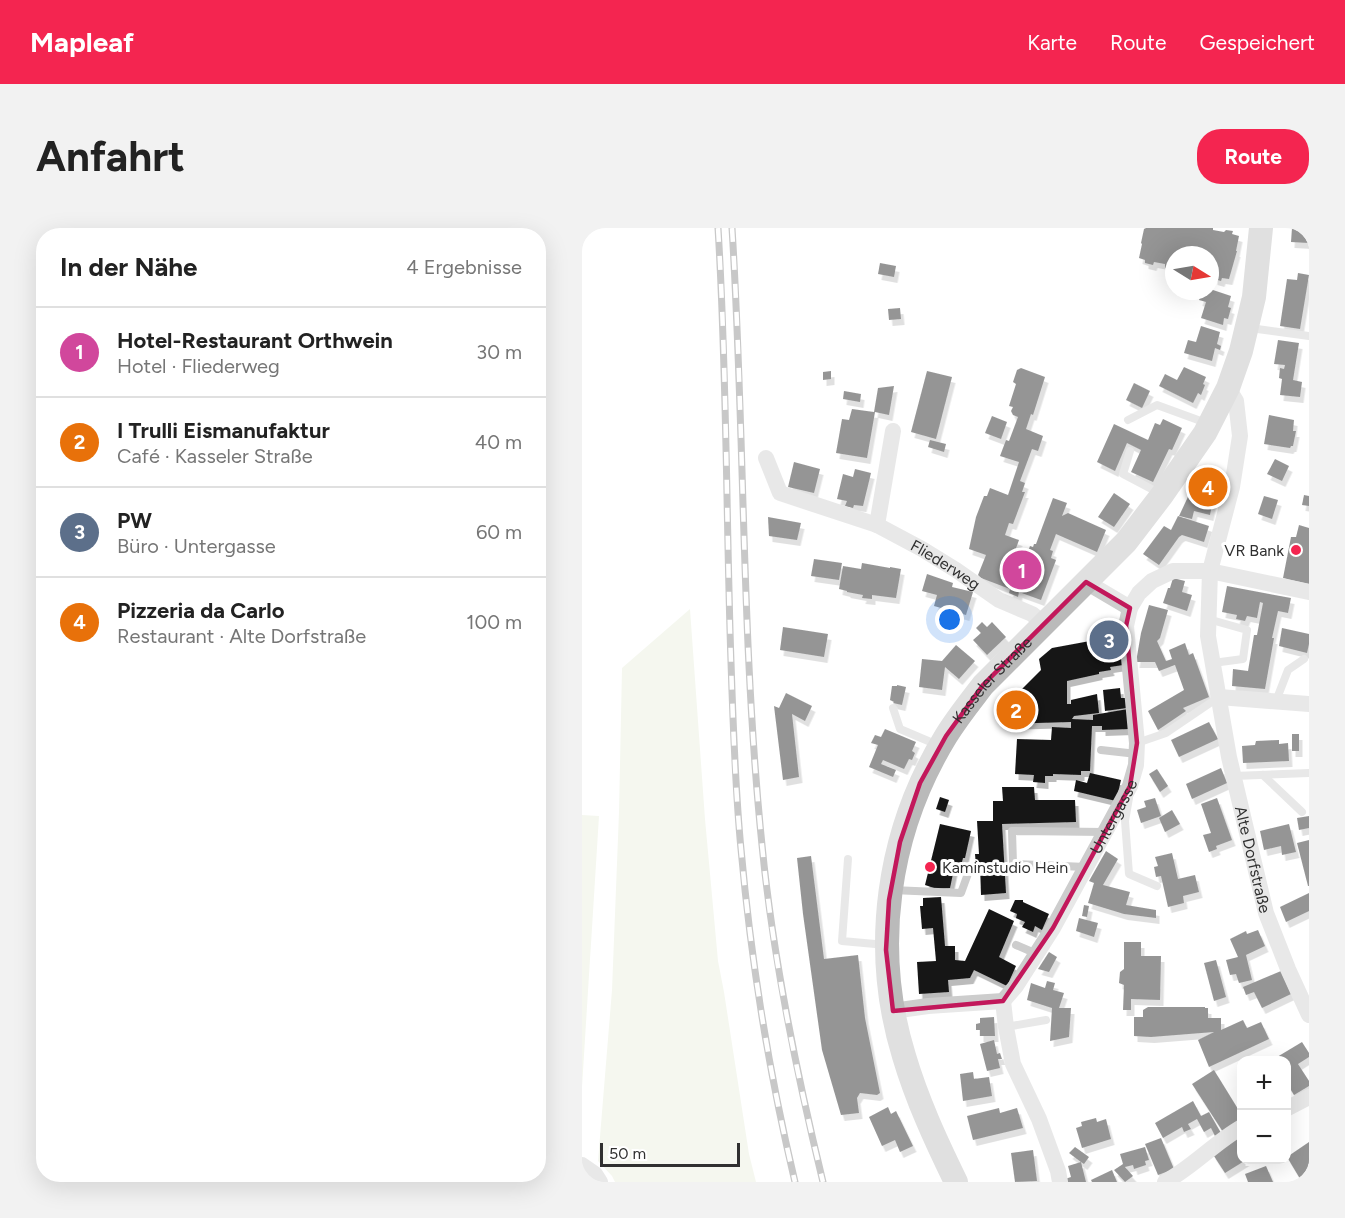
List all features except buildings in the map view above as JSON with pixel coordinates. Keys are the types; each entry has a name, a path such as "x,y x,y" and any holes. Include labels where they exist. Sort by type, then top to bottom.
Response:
{"main road":[{"name":"Kasseler Straße","path":"956,1182 924,1115 914,1088 903,1054 889,983 886,945 890,890 895,861 910,810 920,783 963,710 983,685 1125,542 1162,495 1209,424 1228,388 1241,351 1255,286 1261,228"}],"street":[{"name":"Alte Dorfstraße","path":"1228,388 1236,401 1240,436 1232,487 1210,571 1208,636 1229,757 1266,913 1309,1015"},
{"path":"877,525 893,431"},
{"name":"Fliederweg","path":"766,458 780,493 877,525 922,549 999,600 1032,614 1044,624"},
{"path":"1086,582 1130,608 1152,581 1173,572 1210,571 1253,575 1309,592"},
{"name":"Untergasse","path":"1003,1001 1016,986 1053,928 1130,786 1136,765 1137,748 1126,626 1130,608"},
{"path":"1219,697 1309,704"},
{"path":"893,1011 928,1006 1003,1001 1013,1064 1039,1119 1060,1182"},
{"path":"1291,1107 1309,1097"},
{"path":"1165,1182 1182,1178 1216,1144 1237,1130"},
{"path":"582,1165 595,1174 600,1182"}],"lane":[{"path":"1247,327 1309,336"},
{"path":"1128,420 1157,405 1209,424"},
{"path":"1130,451 1123,474 1162,495"},
{"path":"1208,618 1247,630 1243,659 1213,663"},
{"path":"1276,701 1288,670 1304,659"},
{"path":"1101,750 1137,748 1166,733 1219,697"},
{"path":"893,708 900,729 940,746"},
{"path":"1234,776 1309,773"},
{"path":"1263,775 1302,812"},
{"path":"1130,786 1125,821 1129,874 1157,886"},
{"path":"1086,867 1013,864 1012,831 1105,832"},
{"path":"848,859 842,941 886,945"},
{"path":"890,890 961,893 970,868"},
{"path":"1016,945 1036,954"},
{"path":"1006,1027 1046,1020"}],"highlighted area":[{"path":"1086,582 1130,608 1126,626 1137,743 1130,786 1053,928 1003,1001 893,1011 886,950 889,900 900,842 920,783 946,736 983,685"}],"green space":[{"path":"690,609 718,961 749,1154 756,1182 615,1182 598,1161 612,990 622,668"},
{"path":"582,815 599,816 582,1087"}],"railway":[{"path":"718,228 723,336 729,608 739,826 750,933 762,1017 795,1182"},
{"path":"732,228 750,691 762,845 772,930 786,1015 823,1182"}],"place":[{"name":"Pizzeria da Carlo","path":"1208,487"},
{"name":"VR Bank","path":"1296,550"},
{"name":"Hotel-Restaurant Orthwein","path":"1022,570"},
{"name":"PW","path":"1109,640"},
{"name":"I Trulli Eismanufaktur","path":"1016,710"},
{"name":"Kaminstudio Hein","path":"930,867"}]}
